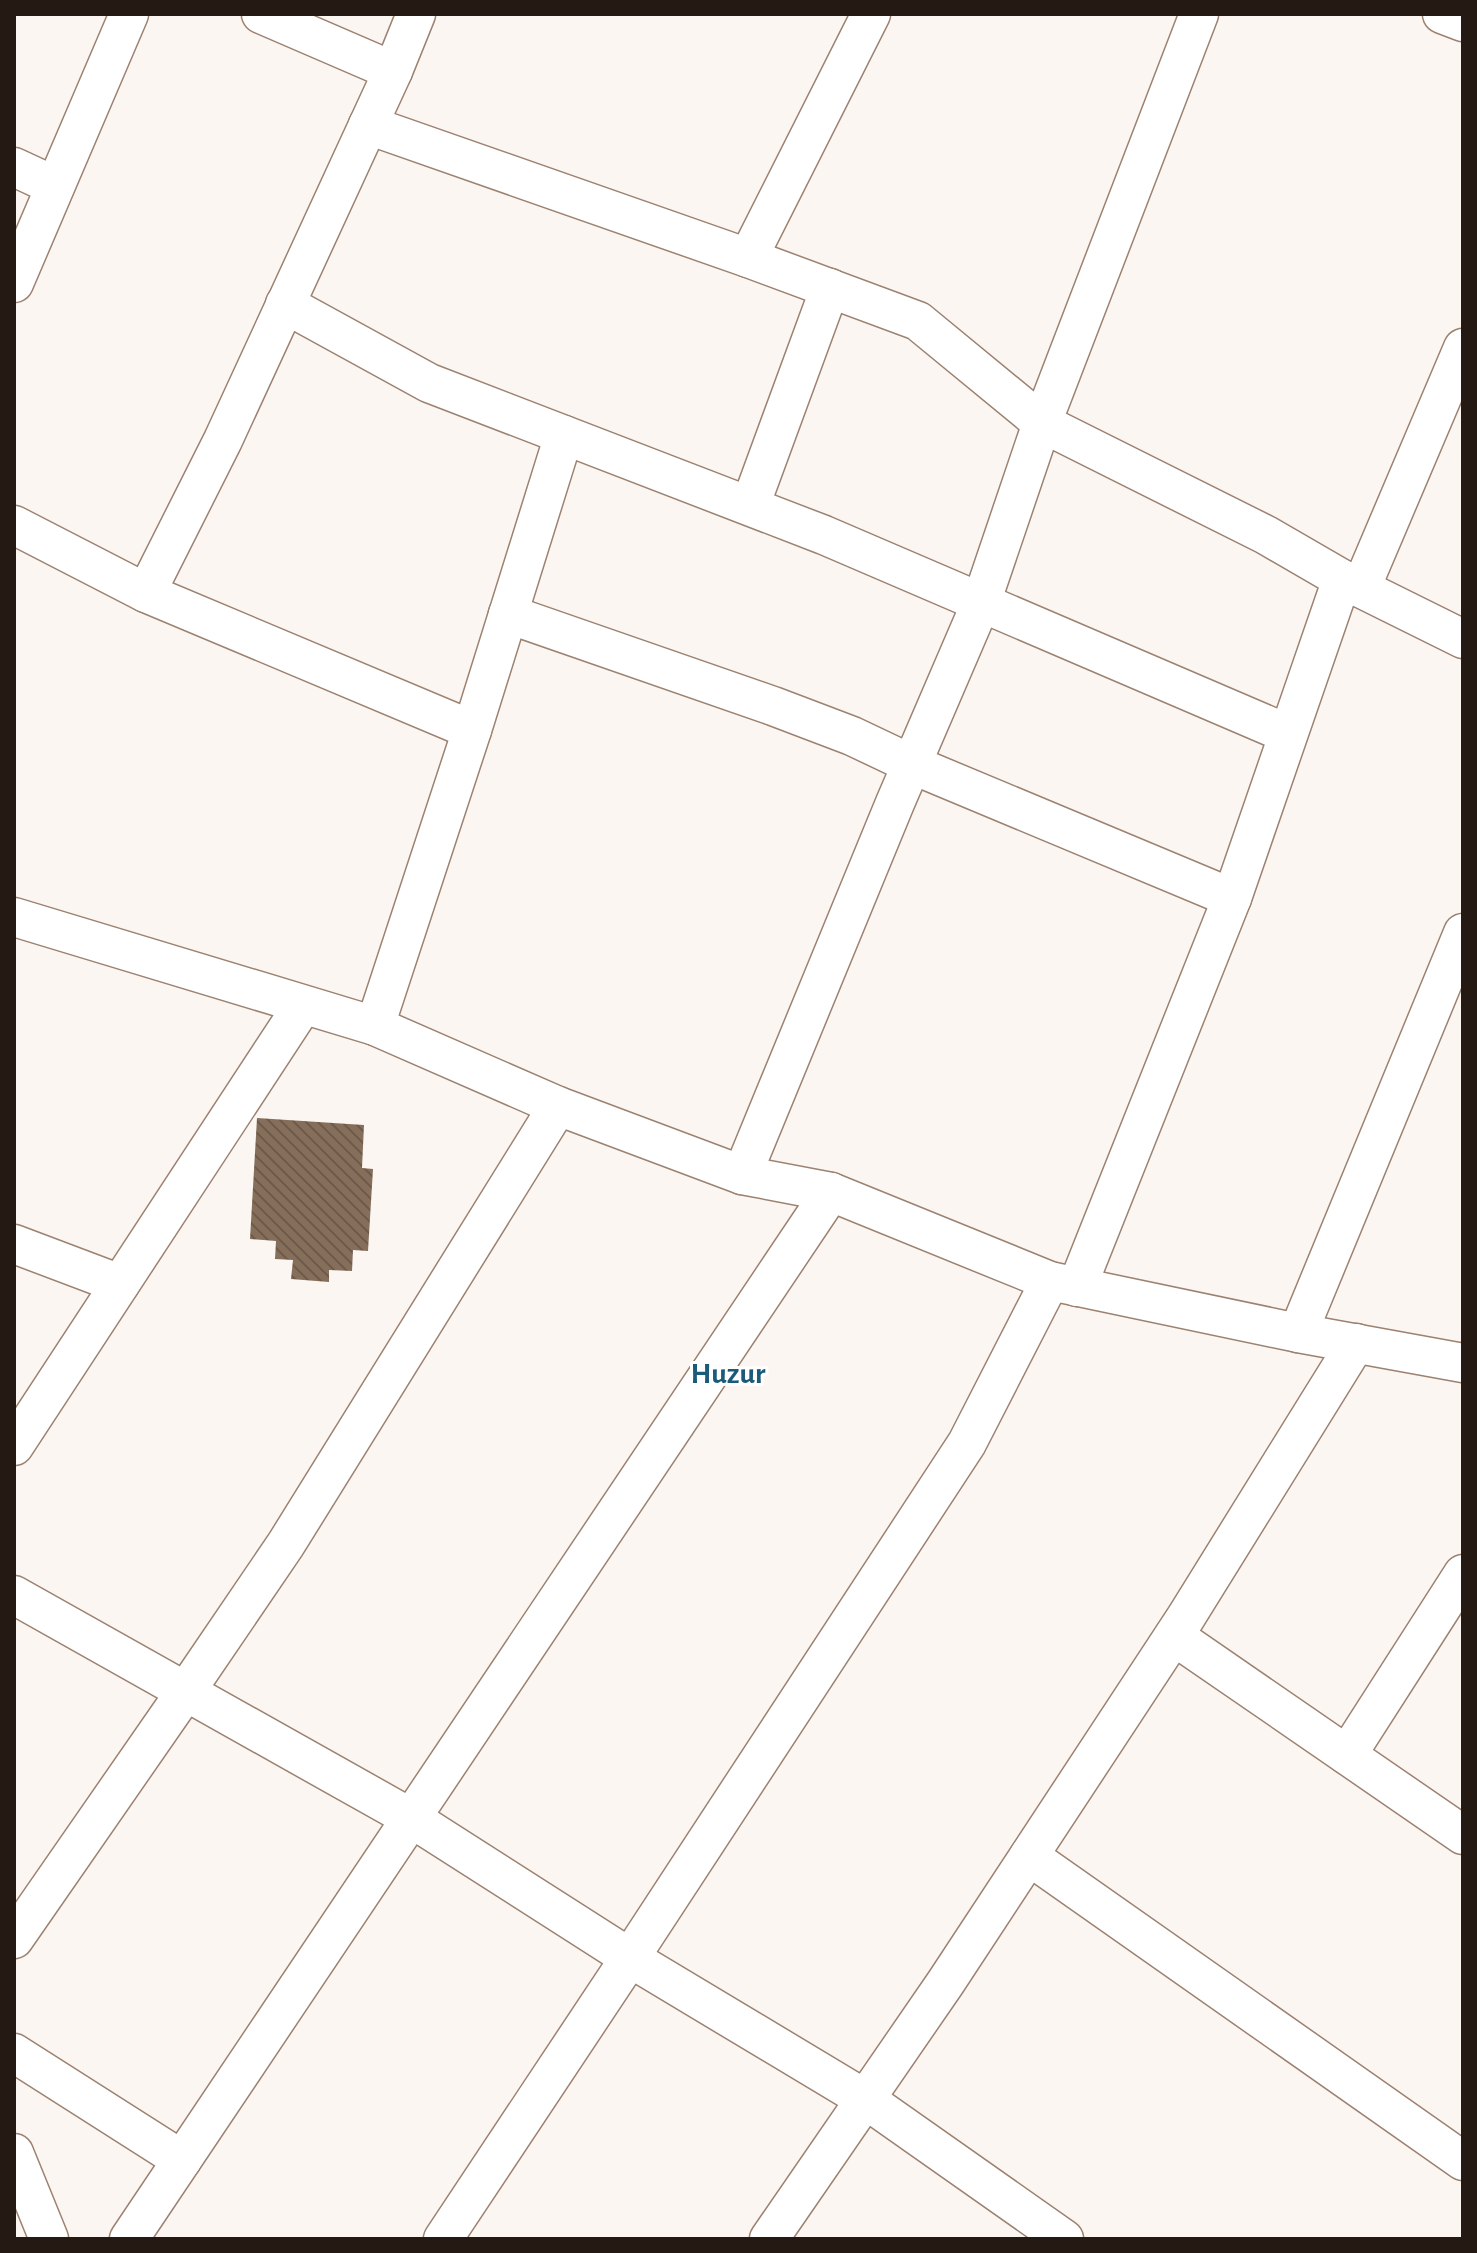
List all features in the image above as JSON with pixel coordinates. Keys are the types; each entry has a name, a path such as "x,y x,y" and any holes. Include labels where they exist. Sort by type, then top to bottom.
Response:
{"street":[{"path":"14,283 129,14"},
{"path":"261,14 393,71"},
{"path":"146,593 223,440 393,71 416,14"},
{"path":"748,258 871,14"},
{"path":"742,1175 911,764 981,603 1042,423 1199,14"},
{"path":"1442,14 1463,22"},
{"path":"368,125 918,321 1042,423 1266,535 1351,583 1463,639"},
{"path":"14,167 55,186"},
{"path":"750,506 830,288"},
{"path":"285,304 429,383 824,535 1288,734"},
{"path":"443,2239 967,1443 1064,1284 1232,898 1288,734 1351,583 1463,348"},
{"path":"375,1026 564,435"},
{"path":"14,525 146,593 472,730"},
{"path":"508,614 852,736 911,764 1232,898"},
{"path":"14,917 375,1026 558,1106 742,1175 831,1192 1064,1284 1298,1333 1463,1363"},
{"path":"1298,1333 1463,933"},
{"path":"14,1446 303,1005"},
{"path":"14,1939 294,1531 558,1106"},
{"path":"129,2239 831,1192"},
{"path":"14,1244 120,1284"},
{"path":"769,2239 946,1982 1174,1636 1356,1343"},
{"path":"1347,1755 1463,1574"},
{"path":"14,1595 411,1818 630,1958 865,2099 1064,2239"},
{"path":"1174,1636 1463,1835"},
{"path":"1029,1856 1463,2161"},
{"path":"14,2053 182,2160"},
{"path":"14,2153 49,2239"}],"building":[{"path":"257,1118 364,1125 362,1168 373,1169 368,1251 353,1250 352,1271 329,1270 329,1282 291,1279 293,1260 275,1259 276,1241 250,1239"}],"district":[{"name":"Huzur","path":"728,1374"}]}
